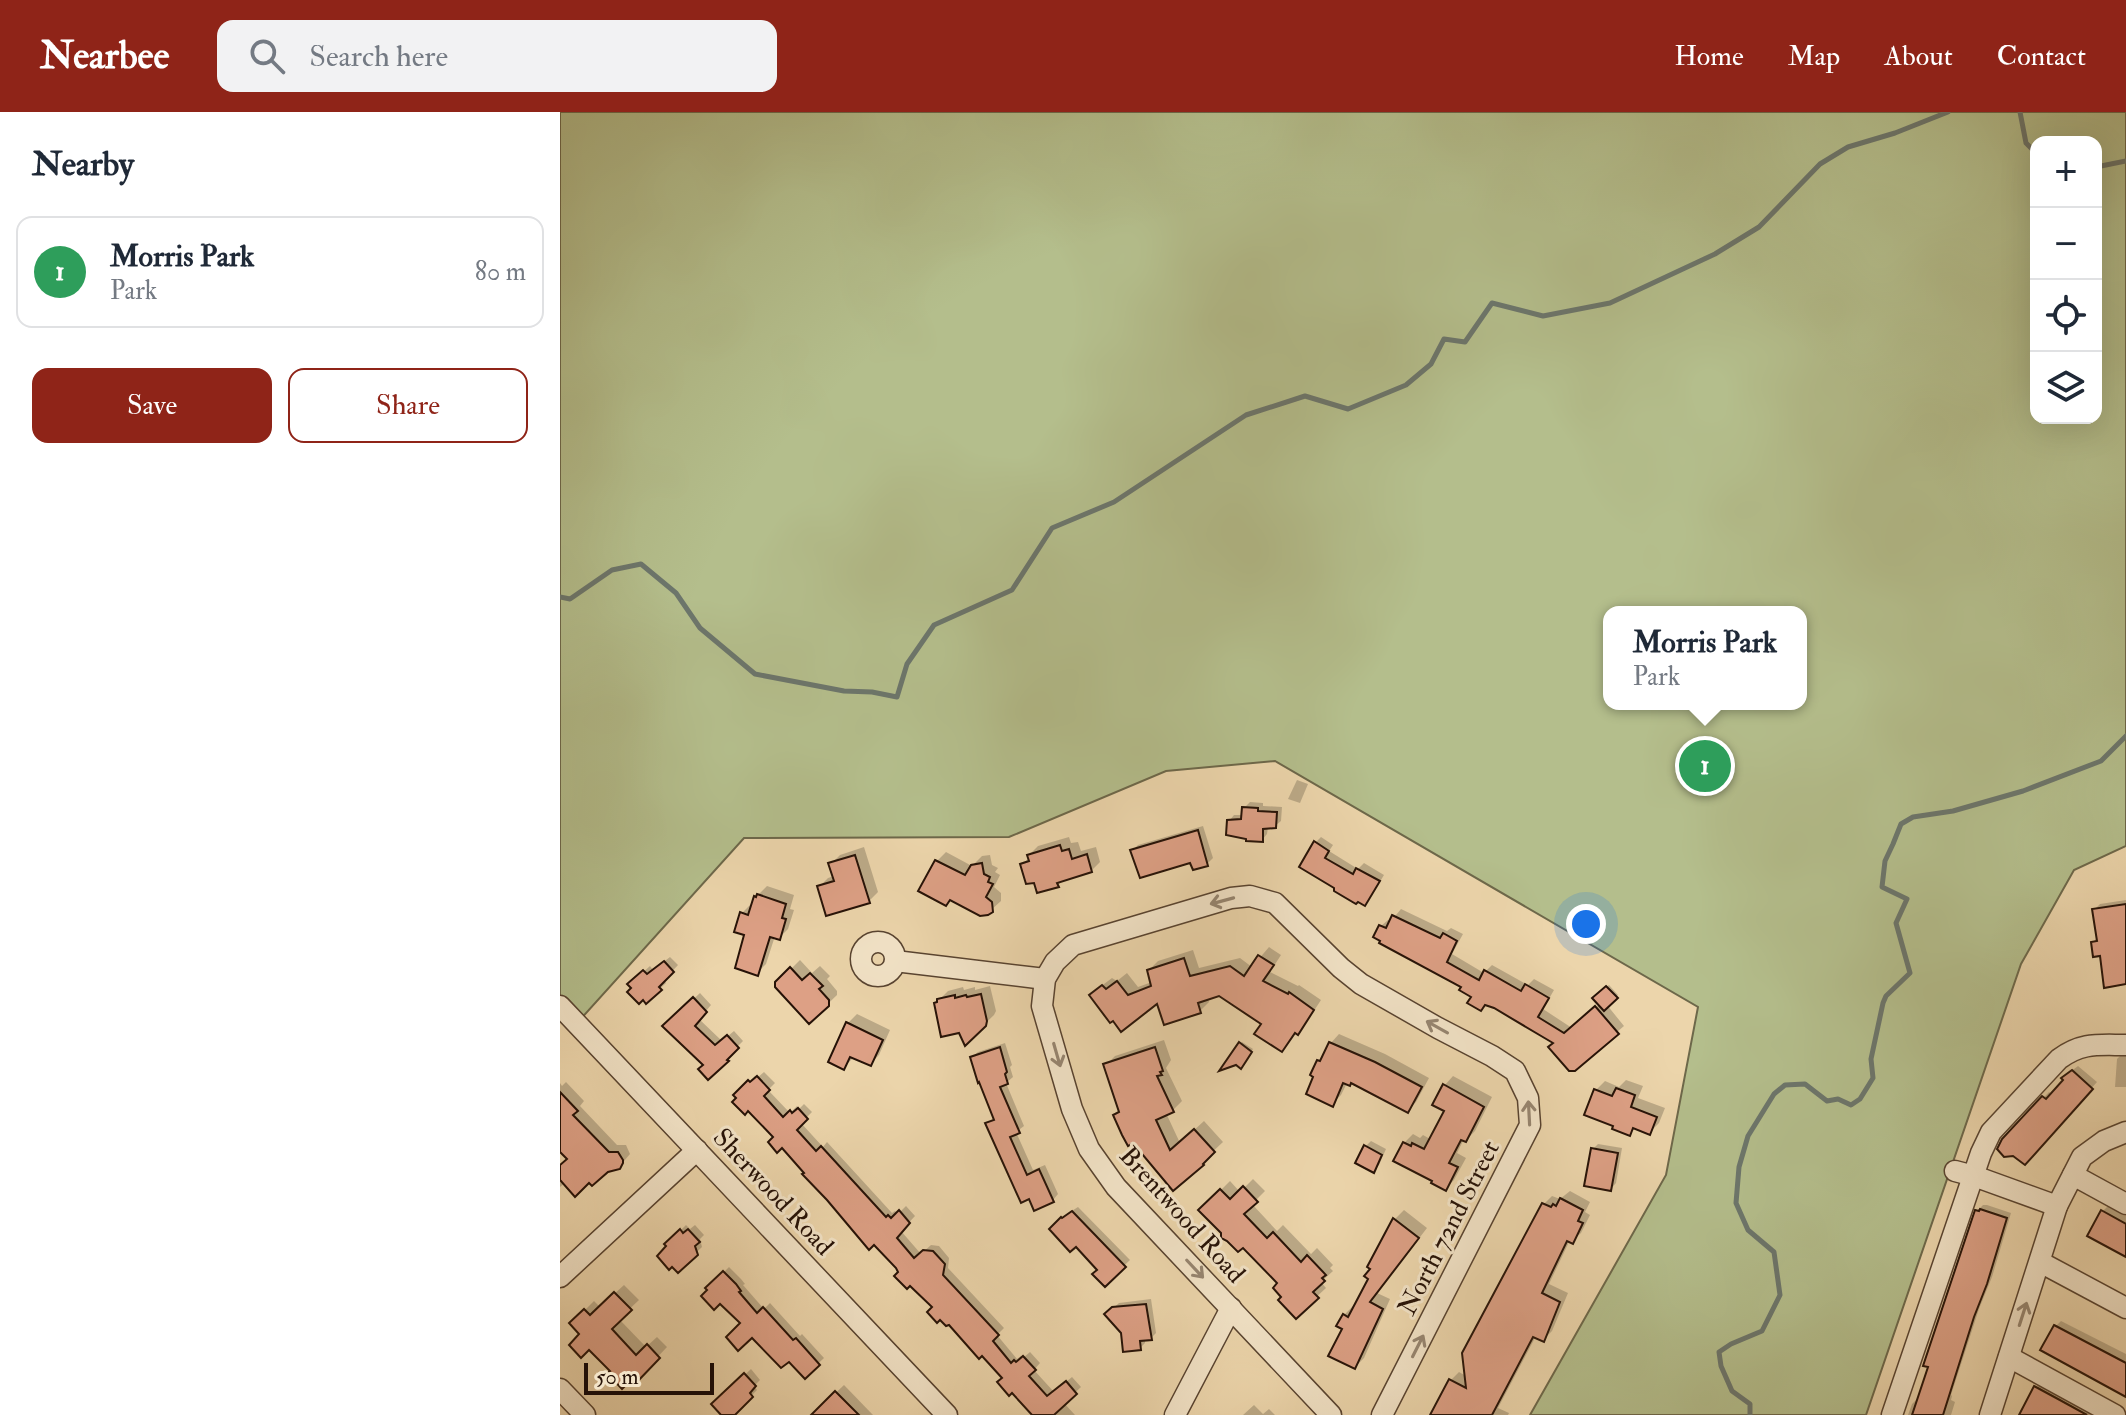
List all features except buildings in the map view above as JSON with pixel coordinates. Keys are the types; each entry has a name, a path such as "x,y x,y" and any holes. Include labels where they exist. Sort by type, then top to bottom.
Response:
{"street":[{"name":"North 72nd Street","path":"1045,979 1055,962 1073,945 1231,898 1250,896 1275,903 1361,984 1515,1071 1528,1098 1530,1125 1382,1415"},
{"path":"895,961 1045,979"},
{"name":"Brentwood Road","path":"1045,979 1042,1006 1072,1109 1089,1149 1116,1187 1331,1415"},
{"name":"Sherwood Road","path":"560,1006 947,1415"},
{"path":"1892,1415 1955,1226 1965,1174 1981,1153 1991,1132 2059,1059 2071,1051 2086,1045 2126,1045"},
{"path":"1990,1415 2057,1206 2082,1157 2104,1141 2126,1132"},
{"path":"560,1277 697,1150"},
{"path":"1965,1174 2057,1206"},
{"path":"2073,1175 2126,1204"},
{"path":"2040,1262 2126,1308"},
{"path":"1175,1415 1231,1308"},
{"path":"2009,1357 2115,1415"},
{"path":"560,1389 585,1415"}],"green space":[{"path":"560,112 2126,112 2126,846 2074,870 2021,964 1866,1415 1530,1415 1666,1175 1698,1007 1275,761 1166,771 1009,837 744,838 578,1022 560,1002"}],"waterway":[{"path":"560,597 570,599 612,570 641,564 676,593 700,628 755,674 844,691 897,697 907,664 934,625 1012,590 1052,528 1114,502 1246,415 1305,396 1348,409 1406,385 1431,364 1444,339 1465,342 1492,303 1543,316 1610,303 1715,254 1759,227 1820,164 1848,147 1948,112"},
{"path":"2020,112 2026,143 2030,147"},
{"path":"2102,166 2126,161"},
{"path":"1750,1415 1750,1404 1732,1391 1721,1366 1719,1352 1762,1331 1780,1295 1774,1252 1748,1230 1736,1203 1739,1167 1748,1136 1774,1094 1785,1085 1805,1084 1827,1101 1838,1099 1851,1105 1860,1099 1873,1078 1871,1059 1883,1003 1886,996 1910,973 1896,923 1907,899 1882,887 1885,861 1901,824 1913,817 1953,811 2023,791 2101,761 2126,736"}],"place":[{"name":"Morris Park","path":"1705,766"}]}
